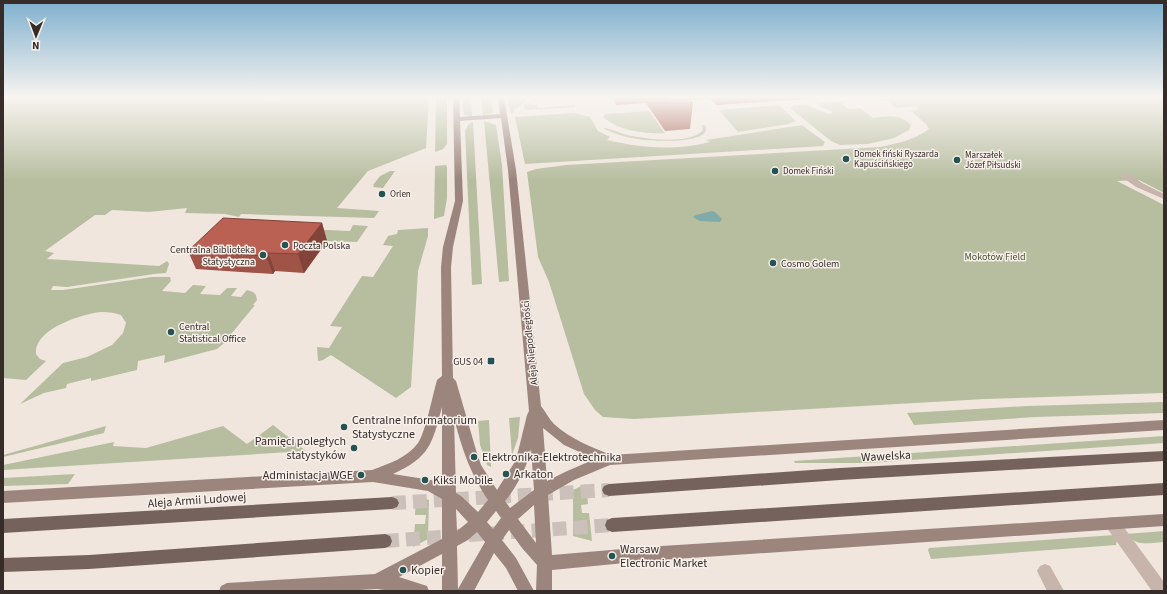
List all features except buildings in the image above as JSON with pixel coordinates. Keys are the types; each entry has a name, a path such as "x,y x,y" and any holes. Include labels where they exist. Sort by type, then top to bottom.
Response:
{"main road":[{"path":"450,591 446,367 446,259 459,201 456,125"},
{"name":"Aleja Niepodległości","path":"506,125 535,403 545,563 544,591"},
{"path":"373,476 407,461 422,449 426,441 446,367"},
{"path":"446,367 469,450 483,481 527,543 545,563 646,554 1164,520"},
{"path":"535,403 541,419 552,430 575,445 610,460"},
{"path":"377,581 449,543 478,522 505,491 522,461 535,403"},
{"path":"466,591 494,542 510,518 532,497 593,465 610,460 1164,425"},
{"name":"Wawelska","path":"609,490 848,474 1164,456"},
{"path":"3,497 373,476 431,486 456,500 478,522 511,562 526,591"},
{"path":"612,525 1164,489"},
{"name":"Aleja Armii Ludowej","path":"3,526 392,503"},
{"path":"3,565 89,562 385,541"},
{"path":"227,591 377,581 421,591"}],"street":[{"path":"1125,175 1139,185 1164,197"},
{"path":"1112,523 1161,591"},
{"path":"1044,570 1056,591"}],"green space":[{"path":"3,125 427,125 426,148 368,171 337,208 379,211 374,218 241,214 239,217 225,214 185,213 187,208 149,212 112,210 105,215 95,215 45,251 54,253 47,259 159,266 167,261 169,264 166,273 67,287 53,286 51,290 63,290 152,277 170,277 171,281 162,291 185,293 193,285 206,286 200,294 220,295 227,288 237,288 231,296 241,297 247,290 253,292 256,295 257,300 253,305 255,305 223,344 217,349 164,363 165,355 138,361 137,370 91,381 91,378 67,384 66,388 44,393 20,404 63,363 87,357 112,345 123,333 126,323 121,315 102,312 84,315 61,324 43,337 37,345 36,354 40,359 46,361 26,380 3,378"},
{"path":"435,125 447,125 447,144 443,149 435,152"},
{"path":"468,125 473,125 482,284 472,285 465,131"},
{"path":"484,125 496,125 502,165 509,281 499,282"},
{"path":"517,125 594,125 598,131 610,137 607,140 646,147 684,147 710,142 706,140 802,125 825,142 823,146 525,164"},
{"path":"616,125 659,125 665,133 640,132"},
{"path":"702,125 705,125 706,131 701,136 670,141 633,138 603,128 635,137 667,140 688,138 697,135 703,130"},
{"path":"732,125 784,125 738,132"},
{"path":"811,125 911,125 909,130 894,138 868,144 840,145 831,141"},
{"name":"Mokotów Field","path":"926,125 1164,125 1164,193 1139,180 1117,181 1164,205 1164,393 985,399 634,419 603,417 595,410 584,394 549,282 538,257 527,172 536,169 566,165 880,147 912,138 929,129"},
{"path":"446,165 447,198 444,216 434,219 435,166"},
{"path":"390,171 395,171 383,188 373,187 380,176"},
{"path":"353,225 368,226 357,242 327,241 306,229 350,231"},
{"path":"428,228 428,236 418,271 411,387 396,398 331,355 318,361 317,347 329,348 342,327 330,326 362,276 373,277 393,246 383,245 388,236 397,234 398,230"},
{"path":"1164,402 1164,413 1036,417 914,425 907,413 1027,406"},
{"path":"520,417 518,438 512,455 509,418"},
{"path":"489,420 491,467 487,465 480,445 478,421"},
{"path":"273,425 306,451 3,470 3,465 114,442 113,446 146,448 223,426 247,444"},
{"path":"106,426 104,433 3,457 3,455"},
{"path":"1164,436 1164,443 867,463 795,463 794,461"},
{"path":"75,474 68,484 3,486 3,478"},
{"path":"586,484 588,504 581,505 582,513 589,513 592,541 573,536 573,490"},
{"path":"416,496 429,500 428,539 413,547 415,524 425,524 426,515 415,515"},
{"path":"1164,531 1164,542 1153,543 1139,543 1134,541 1126,534"},
{"path":"1114,535 1117,539 1116,545 931,559 928,550 929,548"}],"water":[{"path":"712,211 722,219 720,222 700,221 693,217 696,215"}],"tunnel":[{"path":"392,503 609,490"},
{"path":"385,541 612,525"}],"place":[{"name":"Domek fiński Ryszarda Kapuścińskiego","path":"846,159"},
{"name":"Marszałek Józef Piłsudski","path":"957,160"},
{"name":"Domek Fiński","path":"775,171"},
{"name":"Orlen","path":"382,194"},
{"name":"Poczta Polska","path":"285,245"},
{"name":"Centralna Biblioteka Statystyczna","path":"263,255"},
{"name":"Cosmo Golem","path":"773,263"},
{"name":"Central Statistical Office","path":"171,332"},
{"name":"GUS 04","path":"491,361"},
{"name":"Centralne Informatorium Statystyczne","path":"344,427"},
{"name":"Pamięci poległych statystyków","path":"354,448"},
{"name":"Elektronika-Elektrotechnika","path":"474,457"},
{"name":"Arkaton","path":"506,474"},
{"name":"Administacja WGE","path":"361,475"},
{"name":"Kiksi Mobile","path":"425,480"},
{"name":"Warsaw Electronic Market","path":"612,556"},
{"name":"Kopier","path":"403,570"}]}
